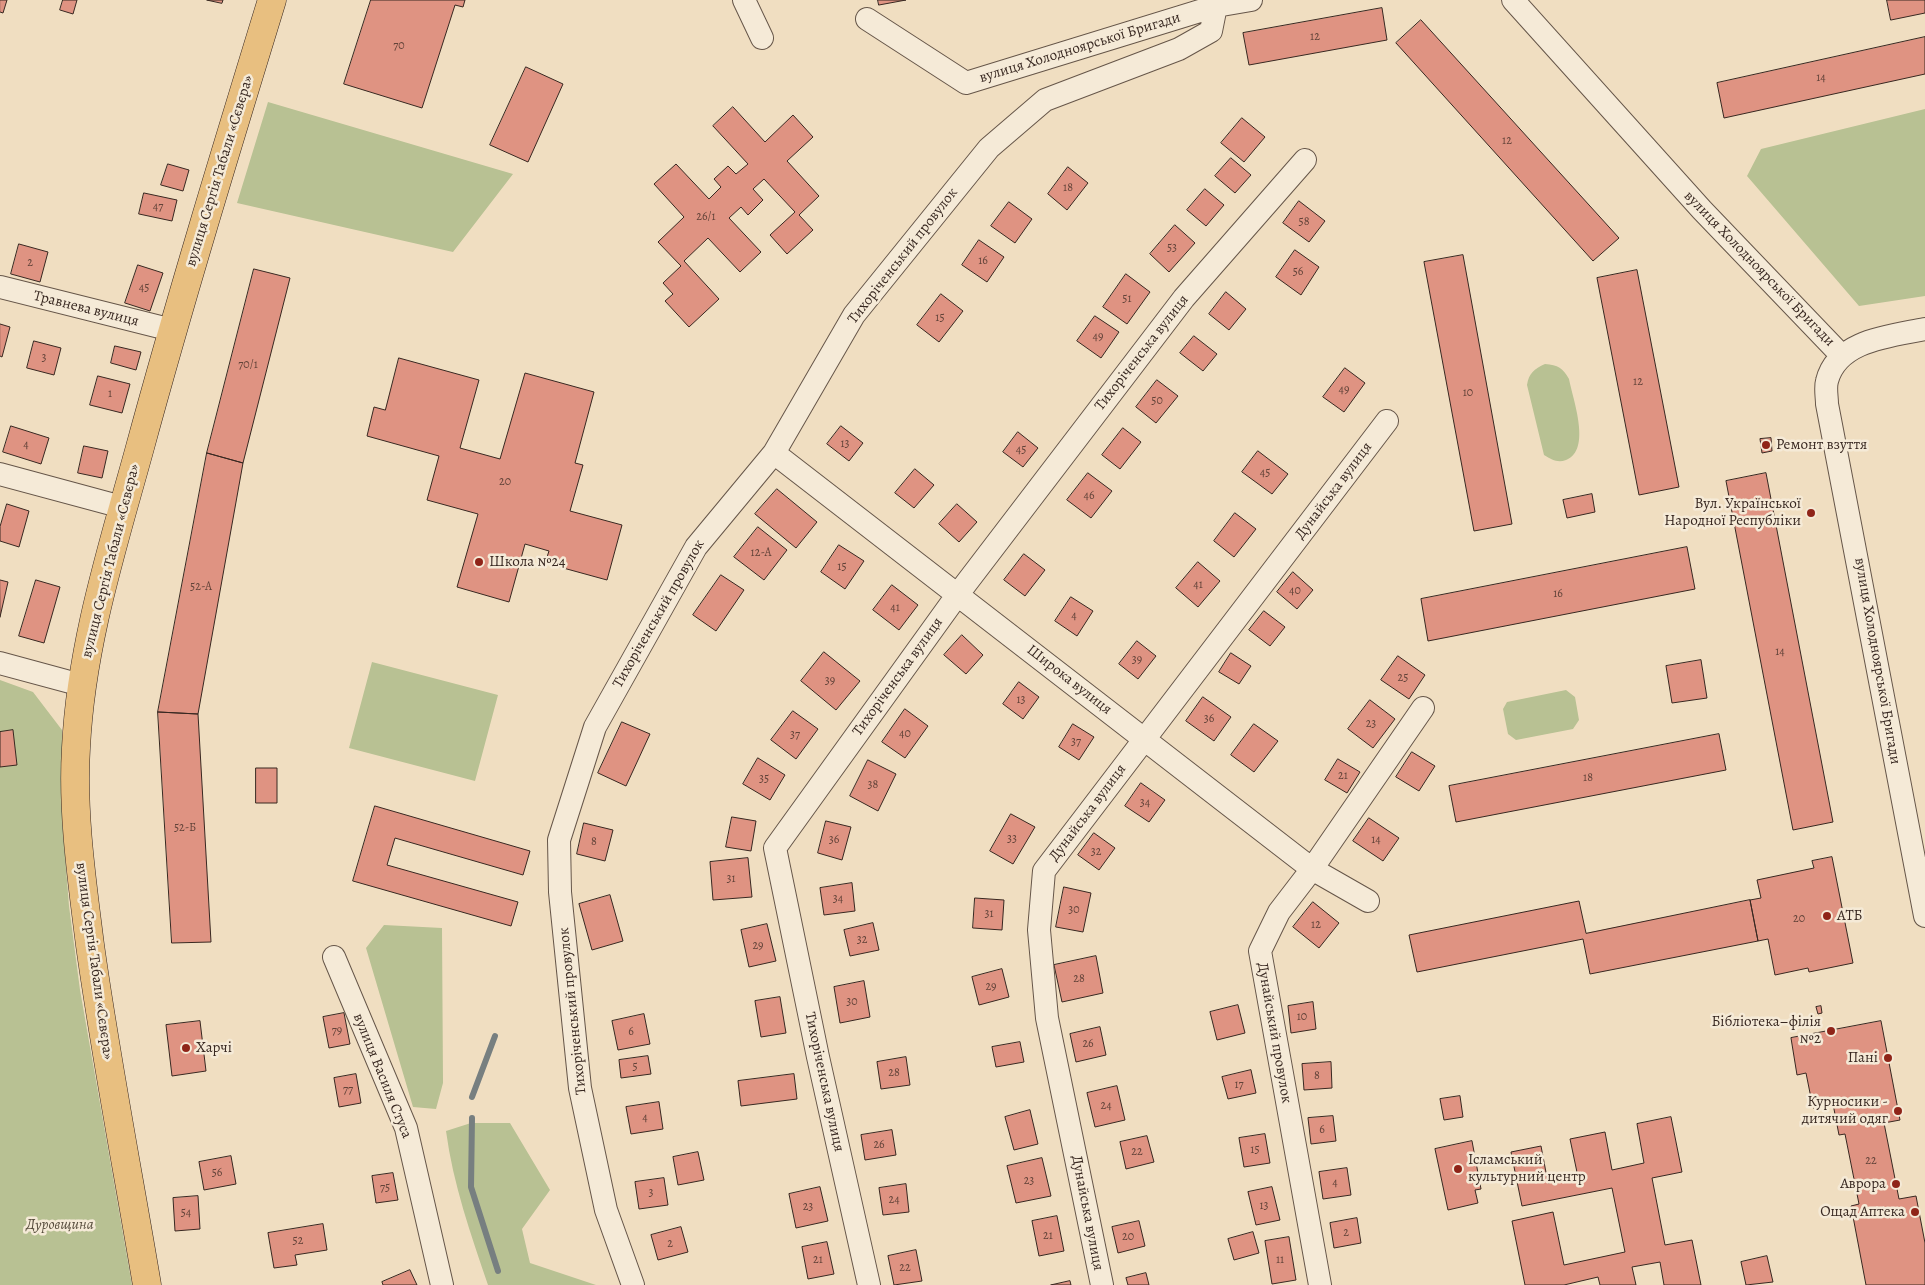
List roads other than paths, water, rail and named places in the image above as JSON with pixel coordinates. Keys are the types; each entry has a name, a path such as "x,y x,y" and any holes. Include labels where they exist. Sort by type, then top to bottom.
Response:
{"main road":[{"name":"вулиця Сергія Табали «Сєвєра»","path":"147,1285 100,1012 80,860 75,752 81,685 88,640 122,507 172,330 272,0"}],"street":[{"path":"744,0 762,38"},
{"name":"вулиця Холодноярської Бригади","path":"867,19 966,84 1216,6 1251,0"},
{"name":"вулиця Холодноярської Бригади","path":"1514,0 1702,210 1842,356 1831,368 1826,382 1827,404 1925,916"},
{"name":"Тихоріченський провулок","path":"633,1285 606,1210 580,1088 560,892 559,840 595,727 696,547 774,452 854,315 989,148 1045,100 1179,49 1211,31 1216,6"},
{"name":"Тихоріченська вулиця","path":"869,1285 818,1057 775,848 958,594 1184,298 1305,160"},
{"name":"Травнева вулиця","path":"0,287 172,330"},
{"path":"1842,356 1859,345 1925,329"},
{"name":"Дунайська вулиця","path":"1102,1285 1048,1018 1040,930 1044,871 1387,421"},
{"name":"Широка вулиця","path":"774,452 1312,870 1368,901"},
{"path":"0,474 122,507"},
{"path":"0,663 81,685"},
{"name":"Дунайський провулок","path":"1320,1285 1260,951 1279,912 1312,870 1423,708"},
{"name":"вулиця Василя Стуса","path":"334,957 406,1128 442,1285"}],"waterway":[{"path":"472,1097 495,1036"},
{"path":"472,1118 471,1187 498,1271"}],"place":[{"name":"Ремонт взуття","path":"1766,445"},
{"name":"Вул. Української Народної Республіки","path":"1811,513"},
{"name":"Школа №24","path":"479,562"},
{"name":"АТБ","path":"1827,916"},
{"name":"Бібліотека–філія №2","path":"1831,1031"},
{"name":"Харчі","path":"186,1048"},
{"name":"Пані","path":"1888,1058"},
{"name":"Курносики - дитячий одяг","path":"1898,1111"},
{"name":"Ісламський культурний центр","path":"1458,1169"},
{"name":"Аврора","path":"1896,1184"},
{"name":"Ощад Аптека","path":"1915,1212"}],"park label":[{"name":"Дуровщина","path":"60,1225"}]}
